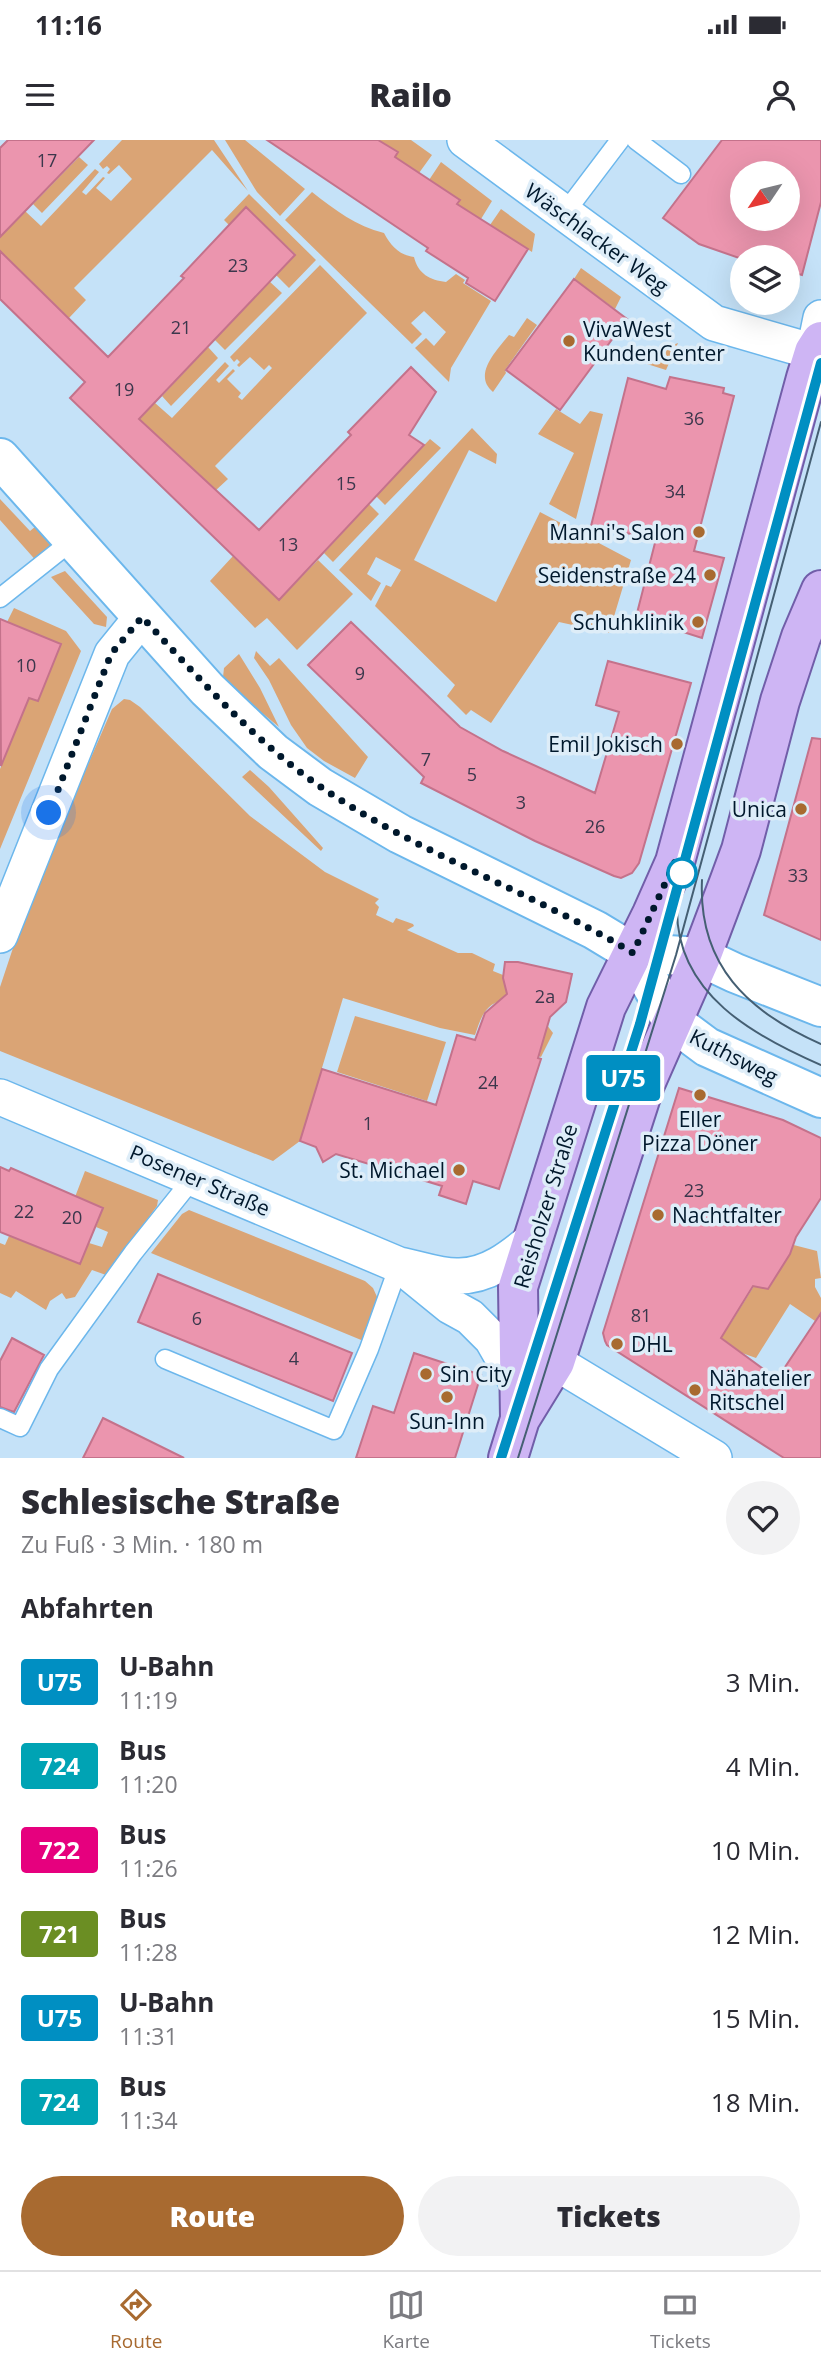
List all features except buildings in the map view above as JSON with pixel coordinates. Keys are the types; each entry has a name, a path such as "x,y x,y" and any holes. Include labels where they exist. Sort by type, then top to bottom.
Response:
{"main road":[{"name":"Reisholzer Straße","path":"508,1458 520,1403 518,1287 606,1007 675,862 819,337"},
{"name":"Reisholzer Straße","path":"520,1403 555,1362 645,1084 701,957 741,850 780,701 811,642 821,590"}],"street":[{"name":"Wäschlacker Weg","path":"465,140 713,323 819,337"},
{"path":"0,458 207,690 273,752 320,787 400,834 595,930 633,953 701,957 821,1007"},
{"path":"0,935 111,654 142,617"},
{"name":"Kuthsweg","path":"633,953 672,1021 707,1047 821,1098"},
{"name":"Posener Straße","path":"0,1097 399,1265 458,1276 467,1275 498,1266 533,1240"},
{"name":"Posener Straße","path":"399,1265 450,1306 470,1317 492,1339 520,1403"},
{"path":"555,1362 714,1458"}],"lane":[{"path":"564,214 620,140"},
{"path":"636,140 681,174"},
{"path":"0,598 73,540"},
{"path":"0,1418 20,1427 49,1369 133,1253 194,1177"},
{"path":"165,1359 334,1430 369,1349 399,1265"}],"shaded area":[{"path":"122,140 214,140 248,191 212,150 74,288 86,300 69,318 4,255 0,258 0,237 25,211 41,226 95,169 99,172 82,192 86,195 103,177 105,178 96,188 111,201 132,179 119,165 109,174 107,173 110,169 107,166 103,169 99,164"},
{"path":"225,140 245,140 305,189 280,216 257,192"},
{"path":"378,140 411,140 432,155 419,173 395,157 397,152"},
{"path":"79,157 88,165 42,213 33,204"},
{"path":"441,162 492,201 481,219 457,204 459,200 429,180"},
{"path":"312,192 355,222 384,233 396,249 414,257 418,268 426,275 446,282 456,274 465,280 463,283 491,301 451,368 449,382 415,348 426,338 434,346 446,332 424,311 411,323 422,334 412,344 285,220"},
{"path":"249,194 316,260 289,288 276,275 295,254 246,207 229,225 224,220"},
{"path":"501,209 535,234 532,252 490,225"},
{"path":"320,265 367,313 215,466 228,479 215,491 129,430 155,403 172,418 225,362 229,366 216,380 219,383 233,369 235,371 227,379 241,393 238,397 242,400 272,368 269,365 264,370 250,357 239,367 237,365 240,362 237,359 234,362 230,357"},
{"path":"581,268 621,297 615,309 574,279"},
{"path":"269,281 282,293 225,350 214,339"},
{"path":"527,318 537,325 493,392 485,378 489,363 498,348 509,335 514,337"},
{"path":"678,343 666,370 628,358 635,353 650,354"},
{"path":"208,347 218,358 171,406 162,396"},
{"path":"556,409 580,424 590,411 603,414 576,519 549,504 574,453 538,434"},
{"path":"472,428 497,454 496,464 469,450 414,560 496,602 540,512 631,560 609,633 559,622 491,723 471,710 466,715 447,696 455,685 375,606 386,585 391,587 401,570 376,557 367,574 381,583 371,601 339,570"},
{"path":"430,439 441,448 385,505 376,496"},
{"path":"0,499 30,531 36,526 54,547 39,564 0,520"},
{"path":"369,504 379,514 333,562 324,553"},
{"path":"233,556 279,600 318,560 353,594 297,650 267,618 255,628 210,581"},
{"path":"65,571 107,617 106,627 94,624 51,577"},
{"path":"14,608 66,631 81,651 0,849 0,769 29,698 38,701 61,644 7,622"},
{"path":"256,651 270,666 279,658 368,757 355,778 307,748 291,725 269,680 254,658"},
{"path":"239,654 279,727 223,677 224,668"},
{"path":"124,699 140,707 250,816 325,872 379,899 375,903 379,907 376,915 393,923 396,918 413,924 414,926 407,930 458,953 472,953 495,964 493,971 503,975 505,984 534,1008 553,1033 541,1057 525,1051 503,1000 487,1009 475,1035 440,1028 343,998 300,1141 273,1161 0,1051 0,987 18,933 112,709"},
{"path":"250,770 269,787 323,848 321,851 242,777"},
{"path":"355,1016 446,1042 427,1101 337,1072"},
{"path":"85,1171 158,1200 157,1206 106,1275 92,1270 75,1297 66,1299 62,1293 50,1301 46,1310 16,1291 11,1298 0,1293 0,1243 5,1245 9,1236 80,1264 89,1243 102,1247 108,1232 96,1227 103,1208 75,1197"},
{"path":"189,1210 365,1281 373,1288 378,1299 366,1342 151,1253 182,1214"},
{"path":"782,1242 817,1251 821,1278 815,1279 815,1287 821,1298 821,1325 790,1304 756,1358 742,1353 715,1333 714,1327 729,1326 754,1286 740,1284"}],"tram line":[{"path":"821,363 688,847 677,910 680,940 690,966 705,988 724,1008 746,1025 821,1065"},
{"path":"518,1458 676,955 821,422"},
{"path":"702,880 703,910 709,937 719,961 733,982 771,1017 821,1044"},
{"path":"501,1458 640,1024 672,908"}],"metro line":[{"name":"U75","path":"501,1458 640,1024 821,363"}],"place":[{"name":"VivaWest KundenCenter","path":"569,341"},
{"name":"Manni's Salon","path":"699,532"},
{"name":"Seidenstraße 24","path":"710,575"},
{"name":"Schuhklinik","path":"698,622"},
{"name":"Emil Jokisch","path":"677,744"},
{"name":"Unica","path":"801,809"},
{"name":"Eller Pizza Döner","path":"700,1095"},
{"name":"St. Michael","path":"459,1170"},
{"name":"Nachtfalter","path":"658,1215"},
{"name":"DHL","path":"617,1344"},
{"name":"Sin City","path":"426,1374"},
{"name":"Nähatelier Ritschel","path":"695,1390"},
{"name":"Sun-Inn","path":"447,1397"}],"route":[{"path":"49,813 111,654 142,617 207,690 273,752 320,787 400,834 595,930 633,953 675,862 682,873"}]}
